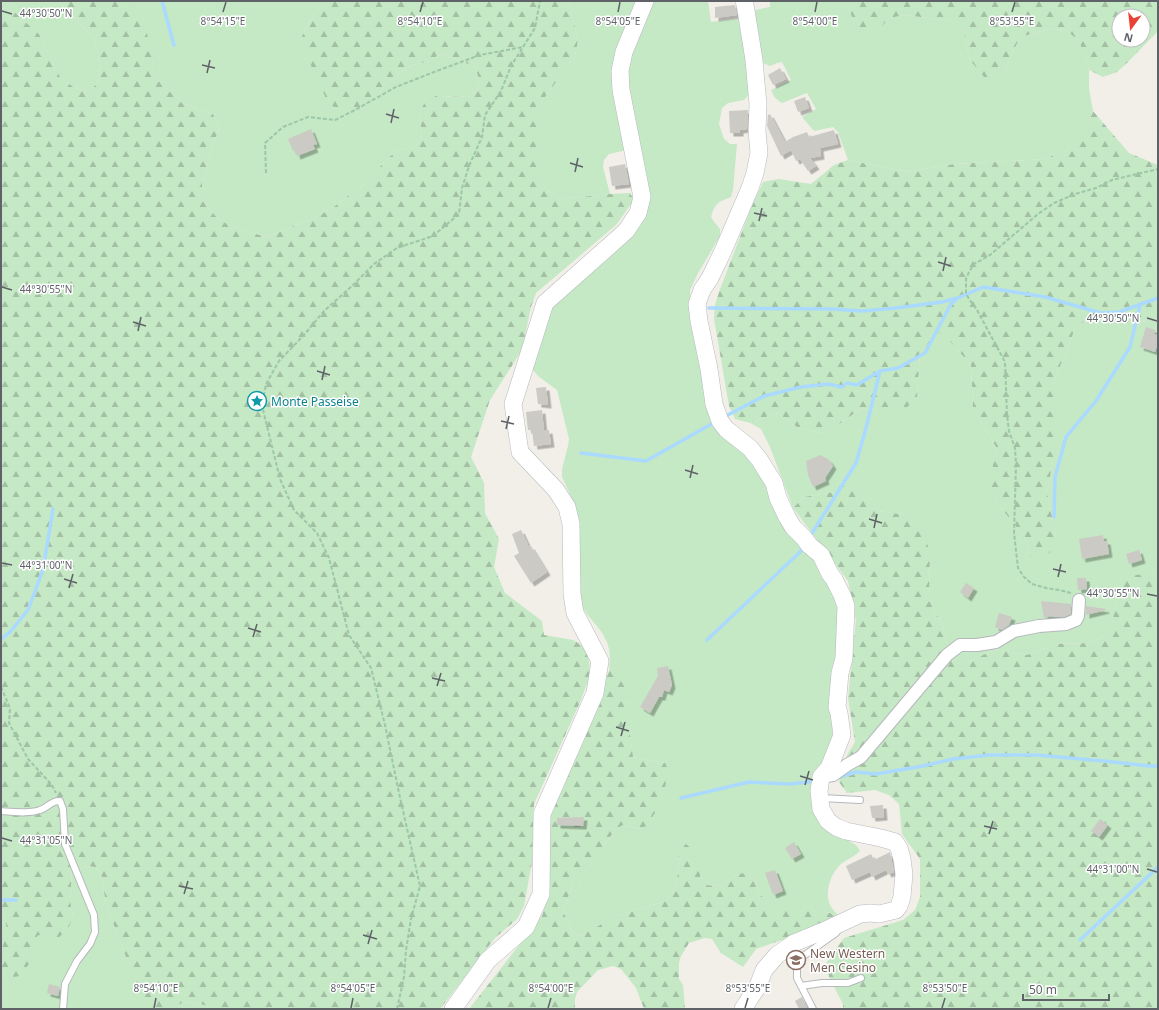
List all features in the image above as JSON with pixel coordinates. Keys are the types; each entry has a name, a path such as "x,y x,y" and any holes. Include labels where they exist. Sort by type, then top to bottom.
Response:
{"street":[{"path":"743,1009 758,986 764,970 778,955 794,943 841,924 860,914 890,912 896,910 902,897 904,874 899,848 895,842 836,828 828,821 821,809 819,791 821,777 829,768 842,735 837,707 840,673 844,658 846,606 842,595 821,555 808,545 787,516 778,498 774,483 759,459 750,448 726,430 720,421 714,404 697,304 702,290 710,278 723,251 747,195 755,173 759,153 757,131 758,104 744,1"},
{"path":"453,1009 488,960 526,927 541,894 542,814 595,693 600,661 575,613 572,594 571,524 567,507 556,490 520,452 513,404 545,303 626,231 638,213 642,197 620,90 620,71 624,52 643,2"},
{"path":"821,777 833,776 847,765 861,757 947,655 960,645 977,645 996,642 1014,631 1039,626 1066,624 1076,620 1078,616 1079,600"}],"lane":[{"path":"819,798 860,800"},
{"path":"1,811 18,812 39,810 55,800 60,801 63,809 65,844 94,915 94,932 90,944 77,962 65,984 63,1009"},
{"path":"813,1009 797,978 797,967 802,957 836,934 841,924"},
{"path":"801,986 822,983 848,983 861,978"}],"path":[{"path":"397,1009 404,978 406,950 411,919 420,886 398,792 386,725 372,668 349,635 329,558 317,533 294,510 280,479 262,405 266,384 280,361 324,311 374,264 397,248 432,236 458,214 462,188 469,166 482,137 485,115 501,91 511,66 535,28 540,1"},
{"path":"266,172 265,143 282,127 308,117 335,120 396,87 480,54 523,47"},
{"path":"1079,600 1070,592 1032,584 1024,577 1018,568 1014,533 1015,448 1009,431 1007,415 1005,362 977,310 966,293 966,280 974,264 990,255 1038,214 1054,203 1075,194 1096,188 1112,180 1158,169"},
{"path":"1,687 10,708 9,723 28,759 52,785 60,801"}],"green space":[{"path":"1,1 61,1 60,2 95,40 100,72 96,85 86,92 76,89 60,77 39,34 12,10 1,8"},
{"path":"130,1 326,1 315,14 300,41 373,103 384,86 397,74 413,65 430,61 437,56 444,54 475,67 479,79 477,91 468,97 436,96 419,112 422,136 416,146 397,151 388,158 356,193 348,196 335,206 320,215 265,237 229,225 218,219 202,200 202,183 219,128 213,114 182,103 153,76 153,63"},
{"path":"130,1 145,27 152,56 153,76 182,103 213,114 219,128 202,183 202,200 218,219 229,225 265,237 320,215 335,206 348,196 356,193 388,158 397,151 416,146 422,136 419,112 426,101 436,96 468,97 477,91 479,79 475,67 444,54 437,56 430,61 413,65 397,74 384,86 373,103 361,112 354,113 329,105 300,41 315,14 326,1 569,1 578,41 575,56 540,104 540,179 548,191 561,199 630,193 634,200 616,225 536,293 531,307 522,350 490,400 471,457 484,483 485,513 499,539 494,567 505,593 542,621 544,635 573,640 585,647 589,661 590,675 581,700 534,804 532,862 524,906 517,919 495,938 440,1009 214,1009 201,1004 184,1002 170,1009 149,1009 144,1005 106,904 101,873 95,867 87,866 72,871 70,901 73,916 68,929 57,939 44,933 37,936 29,964 20,976 13,977 1,967 1,951 7,930 4,914 1,912 1,8 12,10 39,34 60,77 76,89 86,92 96,85 100,72 95,40 60,2"},
{"path":"569,1 638,1 623,40 627,150 609,154 604,160 603,167 610,194 561,199 548,191 540,179 540,104 575,56 578,41"},
{"path":"648,1 708,1 711,22 737,19 742,24 751,92 744,100 728,103 722,108 719,124 724,139 730,144 737,144 733,190 731,197 723,200 712,212 711,217 720,229 720,236 698,273 690,290 690,309 708,393 745,452 766,479 789,532 821,568 837,596 841,613 831,716 833,738 832,745 820,765 829,829 856,845 860,851 837,868 828,889 828,900 831,907 840,917 819,909 774,909 758,892 753,877 739,873 720,886 704,885 700,879 700,871 679,849 676,884 671,896 666,901 605,919 600,925 580,936 573,934 564,913 570,891 616,829 623,825 639,829 665,763 633,757 629,727 615,667 609,671 610,656 608,644 580,602 575,505 562,477 562,469 569,439 557,390 538,376 533,370 533,362 550,309 636,231 641,224 648,194 625,85 629,61"},
{"path":"770,1 846,1 854,22 879,30 889,18 905,15 951,21 963,30 970,60 1002,76 1020,37 1050,29 1066,30 1079,41 1089,70 1089,88 1093,111 1080,142 1046,159 954,164 908,172 848,160 838,132 833,127 814,131 802,117 816,109 807,93 782,103 775,98 771,90 791,80 782,62 770,66 763,63 758,40 755,10 770,7"},
{"path":"846,1 1158,1 1158,31 1151,38 1151,8 1111,8 1111,48 1142,48 1117,72 1103,77 1089,70 1079,41 1066,30 1050,29 1020,37 1002,76 989,83 970,60 963,30 951,21 905,15 889,18 879,30 865,34 854,22"},
{"path":"1093,111 1129,153 1158,165 1158,318 1130,323 1087,319 1075,329 1053,384 1053,461 1047,492 1056,536 1052,551 1040,560 1031,557 1024,536 997,503 989,489 996,447 973,410 971,365 941,331 920,352 917,398 906,408 877,412 862,408 825,434 797,427 777,413 750,423 735,419 729,406 714,319 715,305 751,208 763,182 779,179 811,184 834,165 848,160 908,172 954,164 1046,159 1079,142"},
{"path":"1158,318 1158,578 1150,574 1116,597 1112,626 1102,637 1087,643 1055,644 1027,655 995,649 967,663 953,663 943,626 929,600 930,553 907,515 878,511 869,497 834,492 804,497 793,508 770,447 761,429 750,423 777,413 797,427 825,434 862,408 877,412 917,398 920,352 941,330 971,365 973,410 996,447 990,490 997,503 1024,536 1031,557 1056,536 1047,492 1053,461 1053,384 1075,329 1087,319 1130,323"},
{"path":"844,481 870,497 878,511 907,515 921,523 930,553 929,600 943,626 953,663 967,663 995,649 1027,655 1055,644 1087,643 1102,637 1112,625 1116,597 1123,584 1135,575 1150,574 1158,578 1158,1009 843,1009 843,1004 829,977 827,962 844,938 903,920 915,910 920,897 920,859 902,834 899,804 889,795 875,790 847,793 839,782 847,755 855,742 848,698 856,620 848,581 793,508 804,497 834,492"},
{"path":"615,667 622,668 628,682 629,726 633,757 665,763 668,769 663,801 646,826 639,829 623,825 616,829 570,891 564,913 573,934 580,936 600,925 605,919 666,901 671,896 676,884 679,849 686,844 692,849 700,871 700,879 704,885 720,886 739,873 747,874 753,877 758,892 774,909 819,909 840,917 833,922 756,949 743,967 721,953 712,939 705,938 689,943 681,956 679,963 679,979 683,985 684,1009 644,1009 636,988 621,969 613,966 598,970 577,992 575,1009 469,1009 542,916 549,891 550,816 588,726 609,671"},
{"path":"87,866 95,867 101,873 106,904 144,1004 149,1009 1,1009 1,967 13,977 29,964 36,936 73,916 70,901 72,871"},
{"path":"1,912 4,914 7,930 1,951"},
{"path":"184,1002 201,1004 214,1009 170,1009"}],"building":[{"path":"735,5 737,15 715,18 715,7"},
{"path":"780,68 786,79 773,85 768,75"},
{"path":"805,97 809,108 798,112 794,101"},
{"path":"748,110 747,129 740,130 740,133 730,133 729,111"},
{"path":"770,114 785,142 793,137 807,132 809,137 834,130 838,144 820,148 821,156 810,158 816,166 808,171 800,159 796,161 791,150 781,156 767,126 768,115"},
{"path":"311,129 317,144 313,145 315,149 297,156 288,139"},
{"path":"625,164 629,184 612,186 609,167"},
{"path":"1146,327 1155,330 1154,334 1158,335 1158,343 1155,352 1140,347"},
{"path":"546,387 548,405 538,404 536,388"},
{"path":"542,410 544,431 549,430 551,444 534,446 532,430 528,430 526,412"},
{"path":"821,455 829,460 833,466 825,478 826,481 813,487 808,475 806,461"},
{"path":"521,530 529,547 531,546 547,572 531,583 514,556 519,553 512,534"},
{"path":"1103,535 1104,541 1107,541 1109,554 1082,559 1079,539"},
{"path":"1139,550 1142,560 1129,564 1126,554"},
{"path":"1077,578 1086,578 1087,589 1078,590"},
{"path":"966,583 974,588 968,598 960,592"},
{"path":"1041,601 1071,604 1071,614 1064,617 1052,616 1044,618"},
{"path":"1086,606 1106,609 1106,610 1086,615"},
{"path":"999,613 1012,617 1009,625 1002,630 995,627"},
{"path":"668,666 672,685 669,692 664,690 662,697 659,697 650,713 640,707 658,676 657,668"},
{"path":"883,805 884,817 872,818 870,806"},
{"path":"584,817 583,826 557,825 557,818"},
{"path":"1100,819 1108,825 1099,837 1091,831"},
{"path":"794,842 801,854 792,859 785,848"},
{"path":"890,852 894,872 888,874 886,870 872,877 870,872 852,880 846,866 871,854 874,860"},
{"path":"775,870 783,891 773,895 765,873"},
{"path":"49,984 60,987 58,996 47,993"},
{"path":"802,997 807,1007 799,1009 795,1001"}],"waterway":[{"path":"162,1 174,45"},
{"path":"724,417 764,396 801,387 828,384 842,387 847,383 857,385 880,371 898,368 925,353 951,304 958,298 983,287 1045,297 1101,313 1119,312 1158,298"},
{"path":"709,308 833,309 862,311 942,302 957,298"},
{"path":"1054,517 1055,477 1066,437 1096,401 1130,347 1140,305"},
{"path":"809,538 856,463 880,371"},
{"path":"581,453 646,461 715,422"},
{"path":"1,639 10,632 28,610 43,570 53,509"},
{"path":"707,640 800,552 803,546"},
{"path":"836,778 856,772 876,774 953,759 989,755 1036,755 1158,766"},
{"path":"681,798 749,782 790,784 816,781"},
{"path":"1080,940 1158,867"},
{"path":"1,900 16,900"}],"place":[{"name":"Monte Passeise","path":"257,401"},
{"name":"New Western Men Cesino","path":"796,960"}]}
